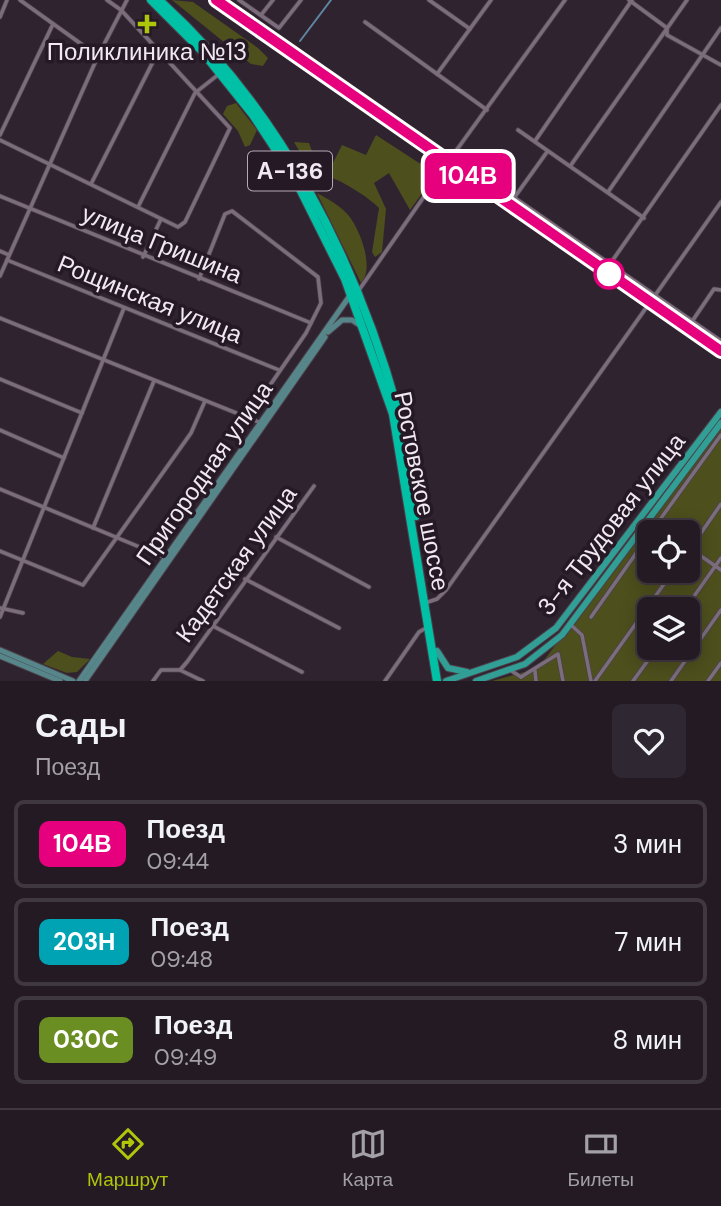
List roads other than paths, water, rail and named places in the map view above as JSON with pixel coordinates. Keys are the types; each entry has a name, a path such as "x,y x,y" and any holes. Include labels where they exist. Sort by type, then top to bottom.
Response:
{"highway":[{"name":"Ростовское шоссе","path":"150,0 221,72 295,178 356,292 362,327 393,414 440,680"},
{"name":"Ростовское шоссе","path":"159,0 228,70 259,112 306,185 356,292 399,413 428,603 429,627 440,680"}],"main road":[{"name":"3-я Трудовая улица","path":"440,680 479,670 524,653 556,628 721,412"},
{"name":"3-я Трудовая улица","path":"507,671 525,664 553,644 572,625 721,423"},
{"path":"437,651 451,670 479,670"},
{"path":"469,681 507,671"},
{"path":"476,681 507,671"}],"street":[{"path":"0,17 7,0"},
{"path":"20,0 98,57"},
{"path":"0,140 181,227 230,128 121,10 107,0"},
{"path":"0,276 49,163 127,0"},
{"path":"239,0 279,28 301,0"},
{"path":"261,15 273,0"},
{"path":"429,0 470,29"},
{"path":"437,74 491,0"},
{"path":"565,0 453,155 721,341"},
{"path":"571,166 687,0"},
{"path":"535,141 631,1 667,28"},
{"path":"365,22 487,110"},
{"path":"0,135 53,24"},
{"path":"667,28 667,35 693,51 702,52 721,65"},
{"path":"608,192 721,28"},
{"path":"91,184 159,50"},
{"path":"138,207 195,93 221,72"},
{"path":"610,264 721,105"},
{"path":"518,130 644,218"},
{"path":"514,198 547,152"},
{"name":"Пригородная улица","path":"261,424 439,175 446,172"},
{"name":"улица Гришина","path":"0,196 311,324"},
{"path":"656,294 721,202"},
{"name":"Пригородная улица","path":"199,279 225,214 232,211 318,277 321,303 311,324 248,417"},
{"path":"144,257 161,219"},
{"name":"Рощинская улица","path":"0,251 8,257 124,308 279,370"},
{"path":"693,320 714,289 721,290"},
{"name":"Пригородная улица","path":"79,681 356,292"},
{"path":"428,603 446,590 646,307"},
{"path":"0,617 21,559 124,308"},
{"path":"0,318 261,424"},
{"path":"328,332 342,320 352,320 362,327"},
{"path":"0,379 82,413"},
{"path":"93,528 154,381"},
{"path":"0,551 83,585 191,433 205,401"},
{"path":"0,430 64,458"},
{"path":"660,520 721,435"},
{"name":"Кадетская улица","path":"153,681 161,670 180,670 314,486"},
{"path":"0,489 167,558"},
{"path":"700,534 721,504"},
{"path":"276,537 369,587"},
{"path":"592,617 637,552"},
{"path":"700,556 721,570"},
{"name":"Пригородная улица","path":"85,681 167,558"},
{"path":"694,597 721,558"},
{"path":"245,579 339,628"},
{"path":"593,681 665,583"},
{"path":"2,608 23,613"},
{"path":"671,681 721,610"},
{"path":"572,625 582,635 593,681"},
{"path":"213,626 302,673"},
{"path":"385,681 419,632 429,627"},
{"path":"0,653 60,681"},
{"path":"0,653 73,681"},
{"path":"507,671 521,677 559,655 563,681"},
{"path":"633,681 648,660"},
{"path":"708,681 721,663"},
{"path":"521,677 525,664"},
{"path":"180,670 203,681"},
{"path":"535,671 537,681"}],"waterway":[{"path":"300,41 331,0"}],"railway":[{"path":"216,0 721,351"}],"train":[{"name":"104В","path":"216,0 721,351"}],"place":[{"name":"Поликлиника №13","path":"147,24"}]}
